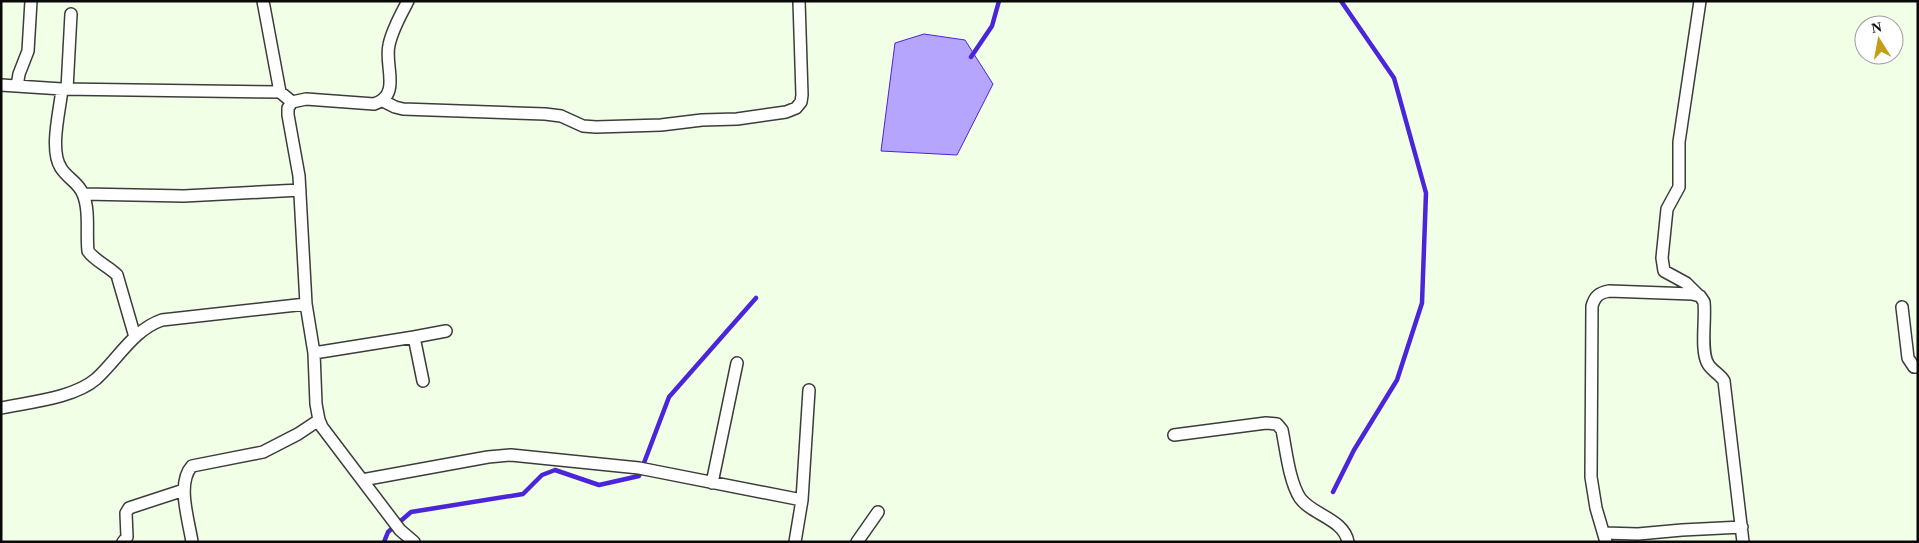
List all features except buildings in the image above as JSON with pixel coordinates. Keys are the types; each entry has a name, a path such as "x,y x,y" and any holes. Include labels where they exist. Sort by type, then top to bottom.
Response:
{"street":[{"path":"17,86 19,74 28,51 32,1"},
{"path":"263,1 280,92"},
{"path":"408,1 390,40 388,57 390,88 388,95 383,101 374,104 306,99 292,102 288,108 288,115 299,176 306,304 314,353 316,404 319,420 400,530 414,542"},
{"path":"383,101 403,109 545,114 561,116 583,126 596,127 661,125 702,120 737,119 786,112 796,108 801,102 802,95 799,1"},
{"path":"1700,1 1679,142 1679,188 1667,209 1662,265 1664,270 1686,283 1704,302 1704,355 1707,363 1724,381 1743,542"},
{"path":"71,14 64,89 55,146 56,155 61,168 84,194 88,251 117,275 135,337"},
{"path":"1,86 64,89 280,92 292,102"},
{"path":"84,194 184,196 300,190"},
{"path":"1700,296 1692,294 1609,291 1602,292 1595,298 1592,306 1591,477 1596,508 1605,538 1682,530 1742,527"},
{"path":"1,408 78,390 96,379 135,337 153,323 169,318 306,304"},
{"path":"1902,307 1908,358 1910,364 1918,367"},
{"path":"314,353 446,331"},
{"path":"414,337 422,381"},
{"path":"712,483 737,363"},
{"path":"795,542 802,500 809,390"},
{"path":"192,542 184,490 185,476 192,466 263,452 298,434 319,420"},
{"path":"1174,434 1266,423 1277,424 1282,430 1294,485 1299,497 1306,505 1341,528 1348,542"},
{"path":"362,480 488,457 511,455 644,469 802,500"},
{"path":"126,540 126,513 129,508 184,490"},
{"path":"857,542 878,512"}],"shaded area":[{"path":"924,34 965,40 993,84 957,155 881,151 895,43"}],"waterway":[{"path":"971,57 992,26 999,1"},
{"path":"1333,492 1354,450 1397,380 1422,303 1426,193 1394,78 1341,1"},
{"path":"384,542 388,532 411,512 523,494 542,475 555,470 599,485 639,476 669,397 756,298"}]}
